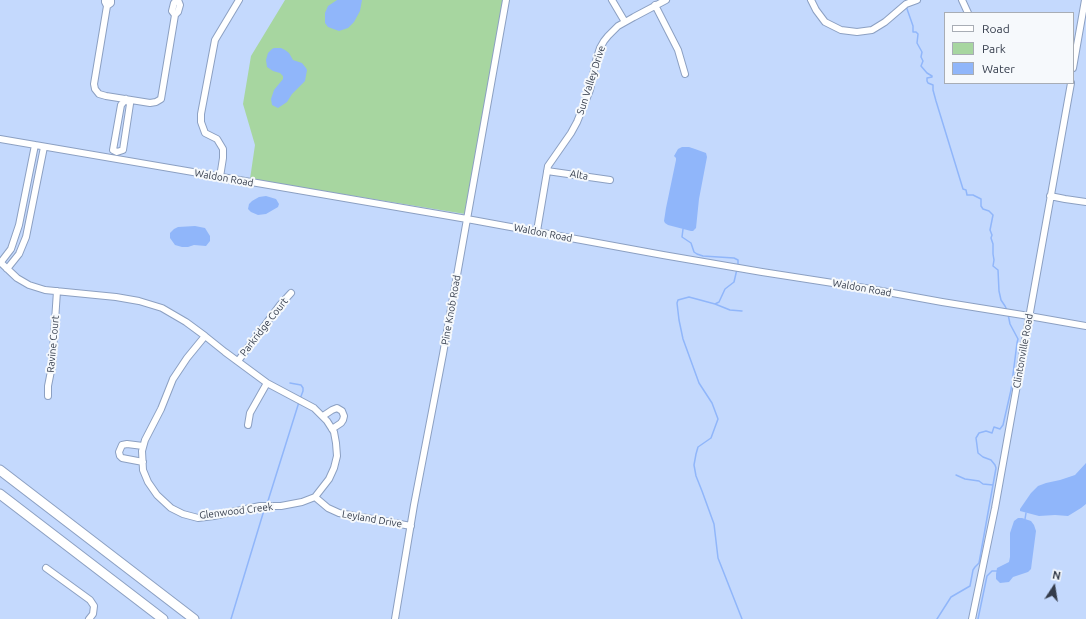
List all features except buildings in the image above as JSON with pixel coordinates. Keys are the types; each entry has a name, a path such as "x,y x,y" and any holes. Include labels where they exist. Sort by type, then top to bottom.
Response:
{"highway":[{"path":"0,470 194,619"},
{"path":"0,494 163,619"}],"street":[{"path":"111,0 110,3 106,3 94,84 95,90 99,94 150,103 161,99 175,15 178,12 180,5 177,0"},
{"path":"220,177 223,158 222,149 217,139 205,133 201,122 201,114 215,40 239,0"},
{"name":"Pine Knob Road","path":"395,619 444,354 506,0"},
{"path":"612,0 625,22"},
{"name":"Sun Valley Drive","path":"537,231 548,166 577,122 590,90 600,48 608,36 618,26 666,0"},
{"path":"811,0 825,22 841,30 857,32 872,30 885,22 906,4 917,0"},
{"path":"962,0 968,12"},
{"path":"1074,59 1085,0"},
{"path":"655,5 678,50 685,74"},
{"name":"Clintonville Road","path":"972,619 995,508 1070,84"},
{"path":"117,152 122,150 125,135 130,104 126,99"},
{"path":"117,152 113,150 121,105 126,99"},
{"name":"Waldon Road","path":"0,139 537,231 663,255 1086,326"},
{"path":"35,145 19,225 11,249 0,262 17,278 29,285 45,290 116,297 139,301 162,308 186,322 267,383 314,408 323,416 334,432 337,456 329,479 315,497"},
{"path":"7,269 19,254 26,238 44,147"},
{"path":"116,160 117,152"},
{"name":"Alta","path":"547,171 610,180"},
{"path":"1050,196 1086,202"},
{"path":"24,202 33,204"},
{"name":"Ravine Court","path":"48,396 48,386 52,366 57,291"},
{"name":"Parkridge Court","path":"238,361 280,305 291,293"},
{"name":"Glenwood Creek","path":"205,336 187,358 173,379 161,409 145,440 142,451 143,470 148,482 157,496 171,508 183,514 198,518 260,506 288,505 315,497"},
{"path":"248,424 250,413 267,383"},
{"path":"323,416 337,408 342,411 344,416 343,420 332,429"},
{"path":"143,462 122,458 119,452 122,445 127,444 144,446"},
{"name":"Leyland Drive","path":"315,497 328,508 339,513 411,526"},
{"path":"46,568 90,600 94,606 93,614 89,619"}],"green space":[{"path":"285,0 503,0 465,214 250,179 255,145 243,104 251,56"}],"water":[{"path":"337,0 362,0 360,11 354,22 348,28 339,31 328,27 325,23 325,13 328,6"},
{"path":"274,48 281,48 285,50 289,53 293,60 302,63 307,70 305,81 292,94 287,102 278,108 272,105 271,99 274,90 283,79 283,76 267,67 266,60 268,53"},
{"path":"682,147 689,147 706,153 707,157 699,199 696,228 693,231 668,225 664,221 676,160 674,156 678,149"},
{"path":"266,196 276,199 279,204 278,207 266,214 258,215 248,209 249,204 252,201 259,197"},
{"path":"195,226 205,228 210,236 210,241 206,246 194,245 182,247 175,245 170,238 170,233 178,227"},
{"path":"1086,463 1086,504 1081,508 1068,516 1039,516 1020,511 1031,493 1038,486 1075,475"},
{"path":"1018,518 1031,521 1036,531 1031,569 1028,572 1013,577 1009,582 1000,583 996,579 997,568 1009,562 1010,533 1014,521"}],"waterway":[{"path":"906,6 913,26 913,32 918,34 917,43 922,52 921,57 923,61 921,66 932,76 927,78 927,81 933,85 936,101 963,189 966,190 967,195 973,195 981,199 981,206 983,209 989,211 993,215 990,230 993,244 993,266 998,270 1001,300 1007,310"},
{"path":"683,229 682,237 691,243 694,252 697,254 703,256 734,258 738,260 738,265"},
{"path":"715,304 719,302 725,289 734,282 737,269"},
{"path":"742,311 730,310 689,297 678,300 677,303 683,339 699,383 712,403 718,419 711,438 698,447 694,465 696,476 714,524 718,558 742,619"},
{"path":"937,619 951,597 970,586 973,570 979,563 996,468 991,460 978,453 976,438 979,433 986,431 992,433 994,427 1000,429 1003,425 1011,390 1018,339 1010,324 1008,314"},
{"path":"290,383 301,385 303,388 300,399"},
{"path":"267,504 299,402"},
{"path":"956,475 965,479 979,481 983,484 993,485"},
{"path":"231,619 265,507"},
{"path":"1025,519 1026,513"},
{"path":"978,619 987,576 992,571 997,571"}]}
